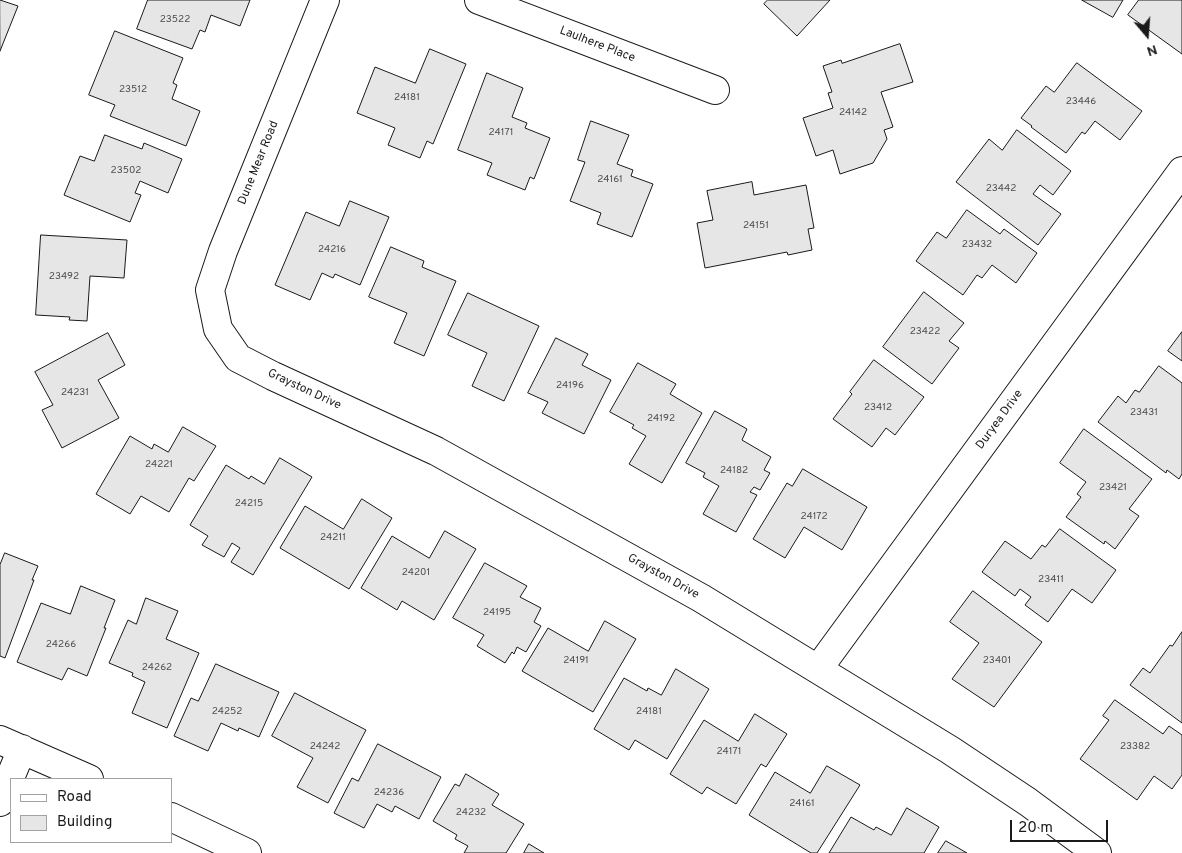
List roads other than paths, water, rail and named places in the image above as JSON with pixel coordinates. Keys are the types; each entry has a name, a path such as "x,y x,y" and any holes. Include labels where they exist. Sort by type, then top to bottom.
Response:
{"street":[{"name":"Dune Mear Road","path":"218,329 210,290 223,251 325,0"},
{"name":"Laulhere Place","path":"479,0 715,90"},
{"name":"Duryea Drive","path":"818,669 1182,171"},
{"name":"Grayston Drive","path":"218,329 238,358 436,451 701,598 950,750 1028,802 1097,853"},
{"path":"0,802 11,745 87,778"},
{"path":"172,817 246,853"}]}
